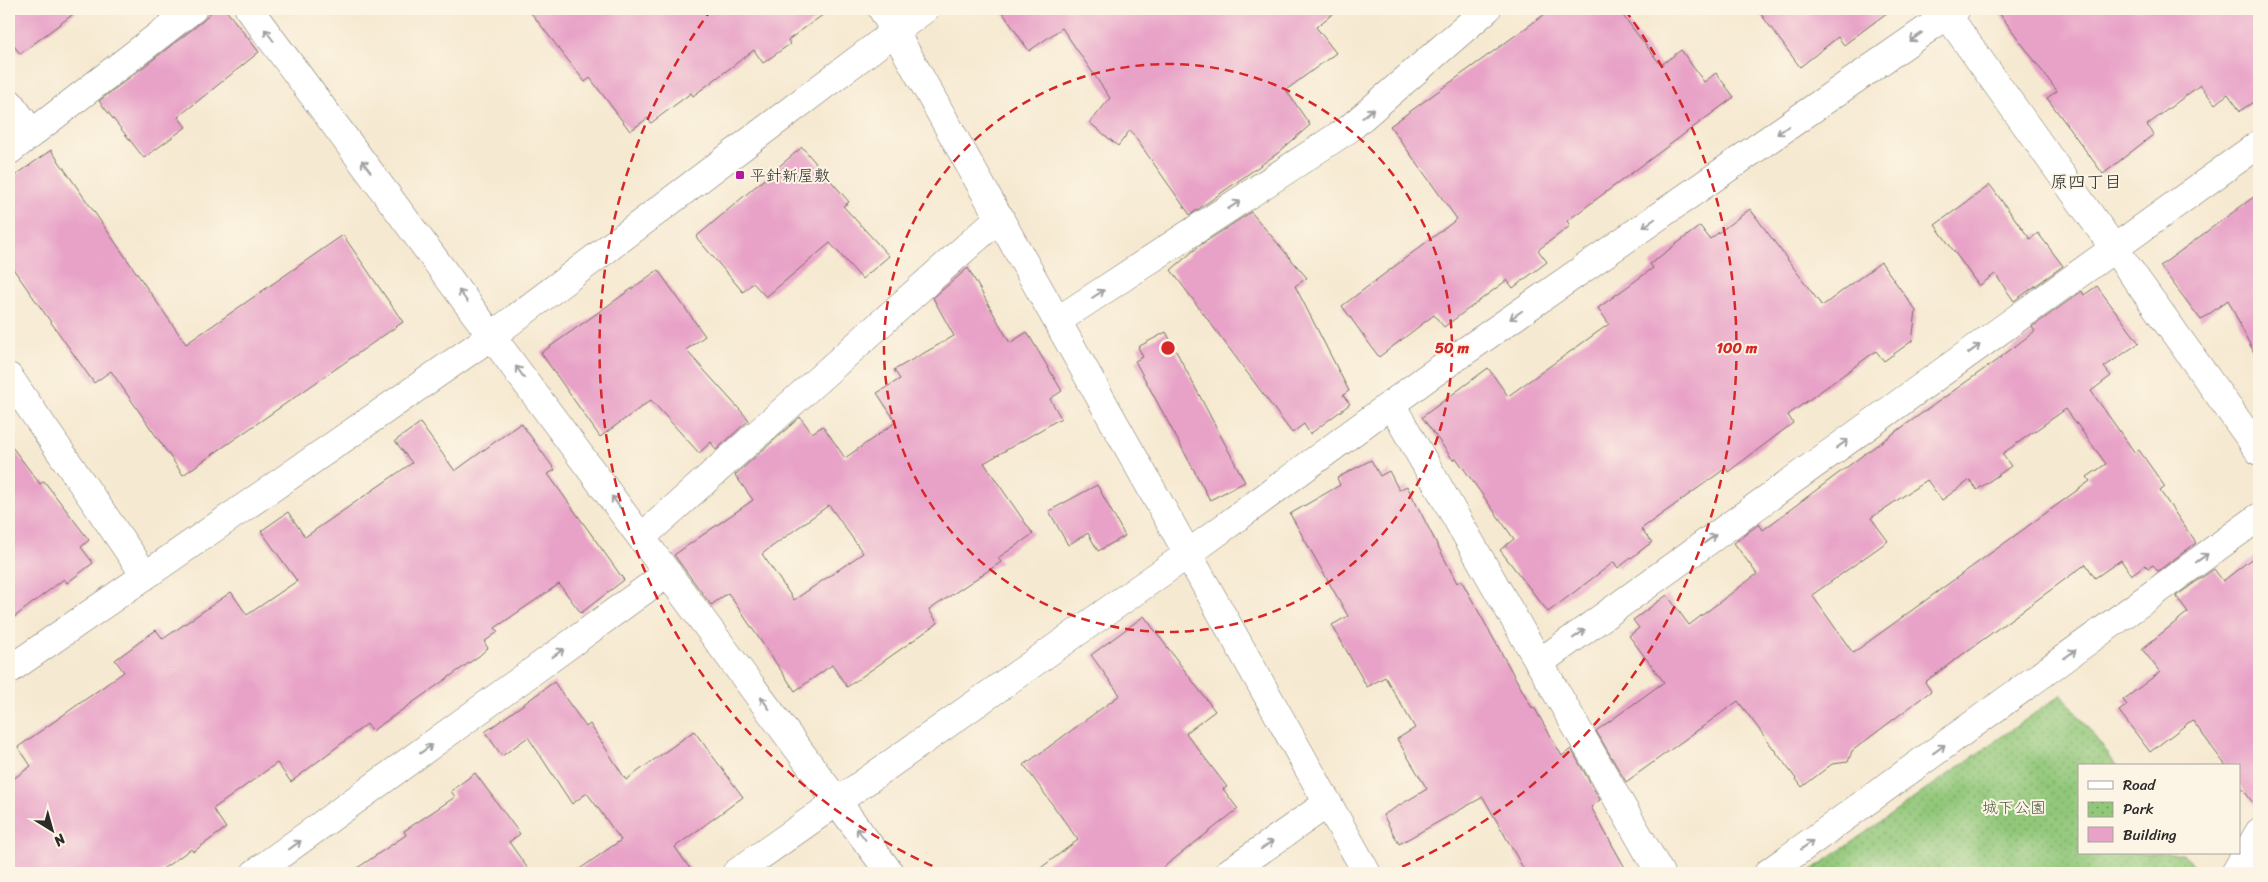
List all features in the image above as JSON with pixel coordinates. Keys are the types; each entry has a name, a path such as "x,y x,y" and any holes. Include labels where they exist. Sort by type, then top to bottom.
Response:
{"street":[{"path":"9,151 193,9"},
{"path":"249,9 493,335 890,873"},
{"path":"9,670 493,335 889,20 925,9"},
{"path":"1057,321 1350,128 1488,9"},
{"path":"736,873 1188,554 1391,404 1949,11 2259,452"},
{"path":"889,20 1367,873"},
{"path":"9,102 32,133"},
{"path":"1539,663 2259,144"},
{"path":"642,537 1000,217"},
{"path":"9,377 145,575"},
{"path":"1391,404 1660,873"},
{"path":"1768,873 2259,517"},
{"path":"255,873 668,573"},
{"path":"1228,873 1328,803"},
{"path":"2235,873 2259,832"}],"green space":[{"name":"城下公園","path":"2062,694 2115,764 2078,764 2078,854 2184,854 2198,873 1808,873"}],"building":[{"path":"9,9 80,9 20,54 9,39"},
{"path":"214,9 225,9 259,52 178,117 186,127 144,158 99,101 203,21"},
{"path":"528,9 831,9 788,40 790,44 763,63 754,50 693,96 691,93 651,123 648,118 630,131 590,78 585,82"},
{"path":"1000,9 1339,9 1316,27 1336,53 1286,90 1310,125 1278,153 1190,215 1130,130 1118,146 1090,123 1110,98 1062,28 1029,51"},
{"path":"1552,9 1618,9 1661,65 1681,50 1704,82 1716,73 1734,97 1567,221 1570,226 1538,250 1547,262 1513,288 1507,280 1444,327 1434,315 1379,357 1342,306 1457,219 1390,126"},
{"path":"1757,9 1892,9 1844,45 1838,37 1800,67"},
{"path":"1996,9 2259,9 2259,98 2240,111 2228,94 2215,104 2200,85 2147,125 2154,134 2103,174 2047,98 2057,91"},
{"path":"802,147 849,202 843,206 889,256 862,279 830,243 766,297 753,283 743,292 696,237"},
{"path":"51,150 186,344 343,235 403,322 183,475 111,371 94,383 9,263 9,180"},
{"path":"1990,185 2030,239 2038,233 2063,266 2014,301 1995,274 1979,286 1935,225"},
{"path":"2259,193 2259,363 2228,300 2201,320 2160,266"},
{"path":"1750,209 1822,306 1881,262 1916,311 1912,341 1884,361 1876,351 1788,415 1793,423 1728,472 1726,468 1641,529 1652,542 1618,568 1614,562 1548,612 1500,550 1514,539 1456,458 1453,460 1422,417 1488,368 1508,396 1609,324 1598,308 1653,268 1650,264 1700,226 1710,239"},
{"path":"1251,212 1307,278 1295,286 1349,391 1343,395 1350,404 1310,434 1304,424 1292,433 1171,270 1199,246"},
{"path":"968,268 1010,343 1027,332 1062,391 1050,399 1061,418 984,463 1033,534 998,558 1001,562 929,610 938,623 847,687 832,665 795,691 728,593 711,605 674,555 753,500 735,475 800,417 812,433 823,426 845,458 896,422 877,393 900,379 894,370 954,336 933,298","holes":["829,505 863,553 794,600 762,554"]},
{"path":"658,270 705,336 686,350 749,420 716,450 711,442 699,453 651,400 600,437 541,353"},
{"path":"2097,286 2139,343 2104,367 2111,376 2091,391 2135,453 2139,450 2165,487 2160,491 2196,543 2158,571 2153,565 2148,568 2145,565 2131,575 2121,560 2095,578 2086,564 1925,682 1931,691 1852,751 1848,762 1832,764 1802,787 1738,701 1626,782 1596,731 1664,682 1629,636 1639,628 1633,620 1667,595 1689,625 1757,574 1734,543 1759,524 1763,530 1863,455 1997,360 2035,331 2032,327 2082,291 2084,295","holes":["2066,409 2106,464 2087,477 2090,481 1853,653 1812,595 1888,541 1871,518 1927,480 1942,500 1970,480 1977,490 2011,466 2002,454"]},
{"path":"1166,332 1245,482 1210,500 1135,361 1143,357 1138,347"},
{"path":"420,423 455,471 521,423 555,470 548,474 624,580 581,613 559,584 495,628 498,632 484,642 488,648 479,656 372,731 367,724 291,782 277,763 213,809 226,828 193,852 191,849 157,873 9,873 9,782 31,766 18,747 124,672 115,660 156,630 163,639 231,592 247,615 297,581 261,531 288,512 305,537 412,463 395,441"},
{"path":"9,443 40,484 44,481 89,540 81,547 93,563 67,583 64,579 9,621"},
{"path":"1371,460 1380,476 1389,471 1399,490 1407,486 1457,583 1461,580 1532,708 1534,707 1562,756 1571,749 1600,800 1591,807 1628,873 1526,873 1483,797 1399,844 1383,815 1427,789 1397,739 1415,728 1385,677 1367,687 1332,625 1348,616 1290,514 1340,485 1337,478"},
{"path":"1097,485 1125,536 1098,551 1088,533 1068,545 1049,511"},
{"path":"2259,553 2259,811 2240,785 2240,764 2225,764 2192,720 2150,752 2119,711 2127,705 2123,700 2160,672 2142,649 2188,612 2176,596 2214,569 2223,581"},
{"path":"1144,616 1215,711 1186,733 1227,787 1223,789 1238,809 1156,873 1034,873 1078,840 1024,765 1120,695 1091,655"},
{"path":"554,682 586,727 590,724 626,780 694,731 743,797 675,847 693,873 574,873 621,840 587,793 572,804 528,737 502,756 485,732"},
{"path":"475,773 520,834 509,842 531,873 350,873 406,835 404,831 455,797 451,791"}],"place":[{"name":"平針新屋敷","path":"740,175"}],"district":[{"name":"原四丁目","path":"2086,182"}]}
